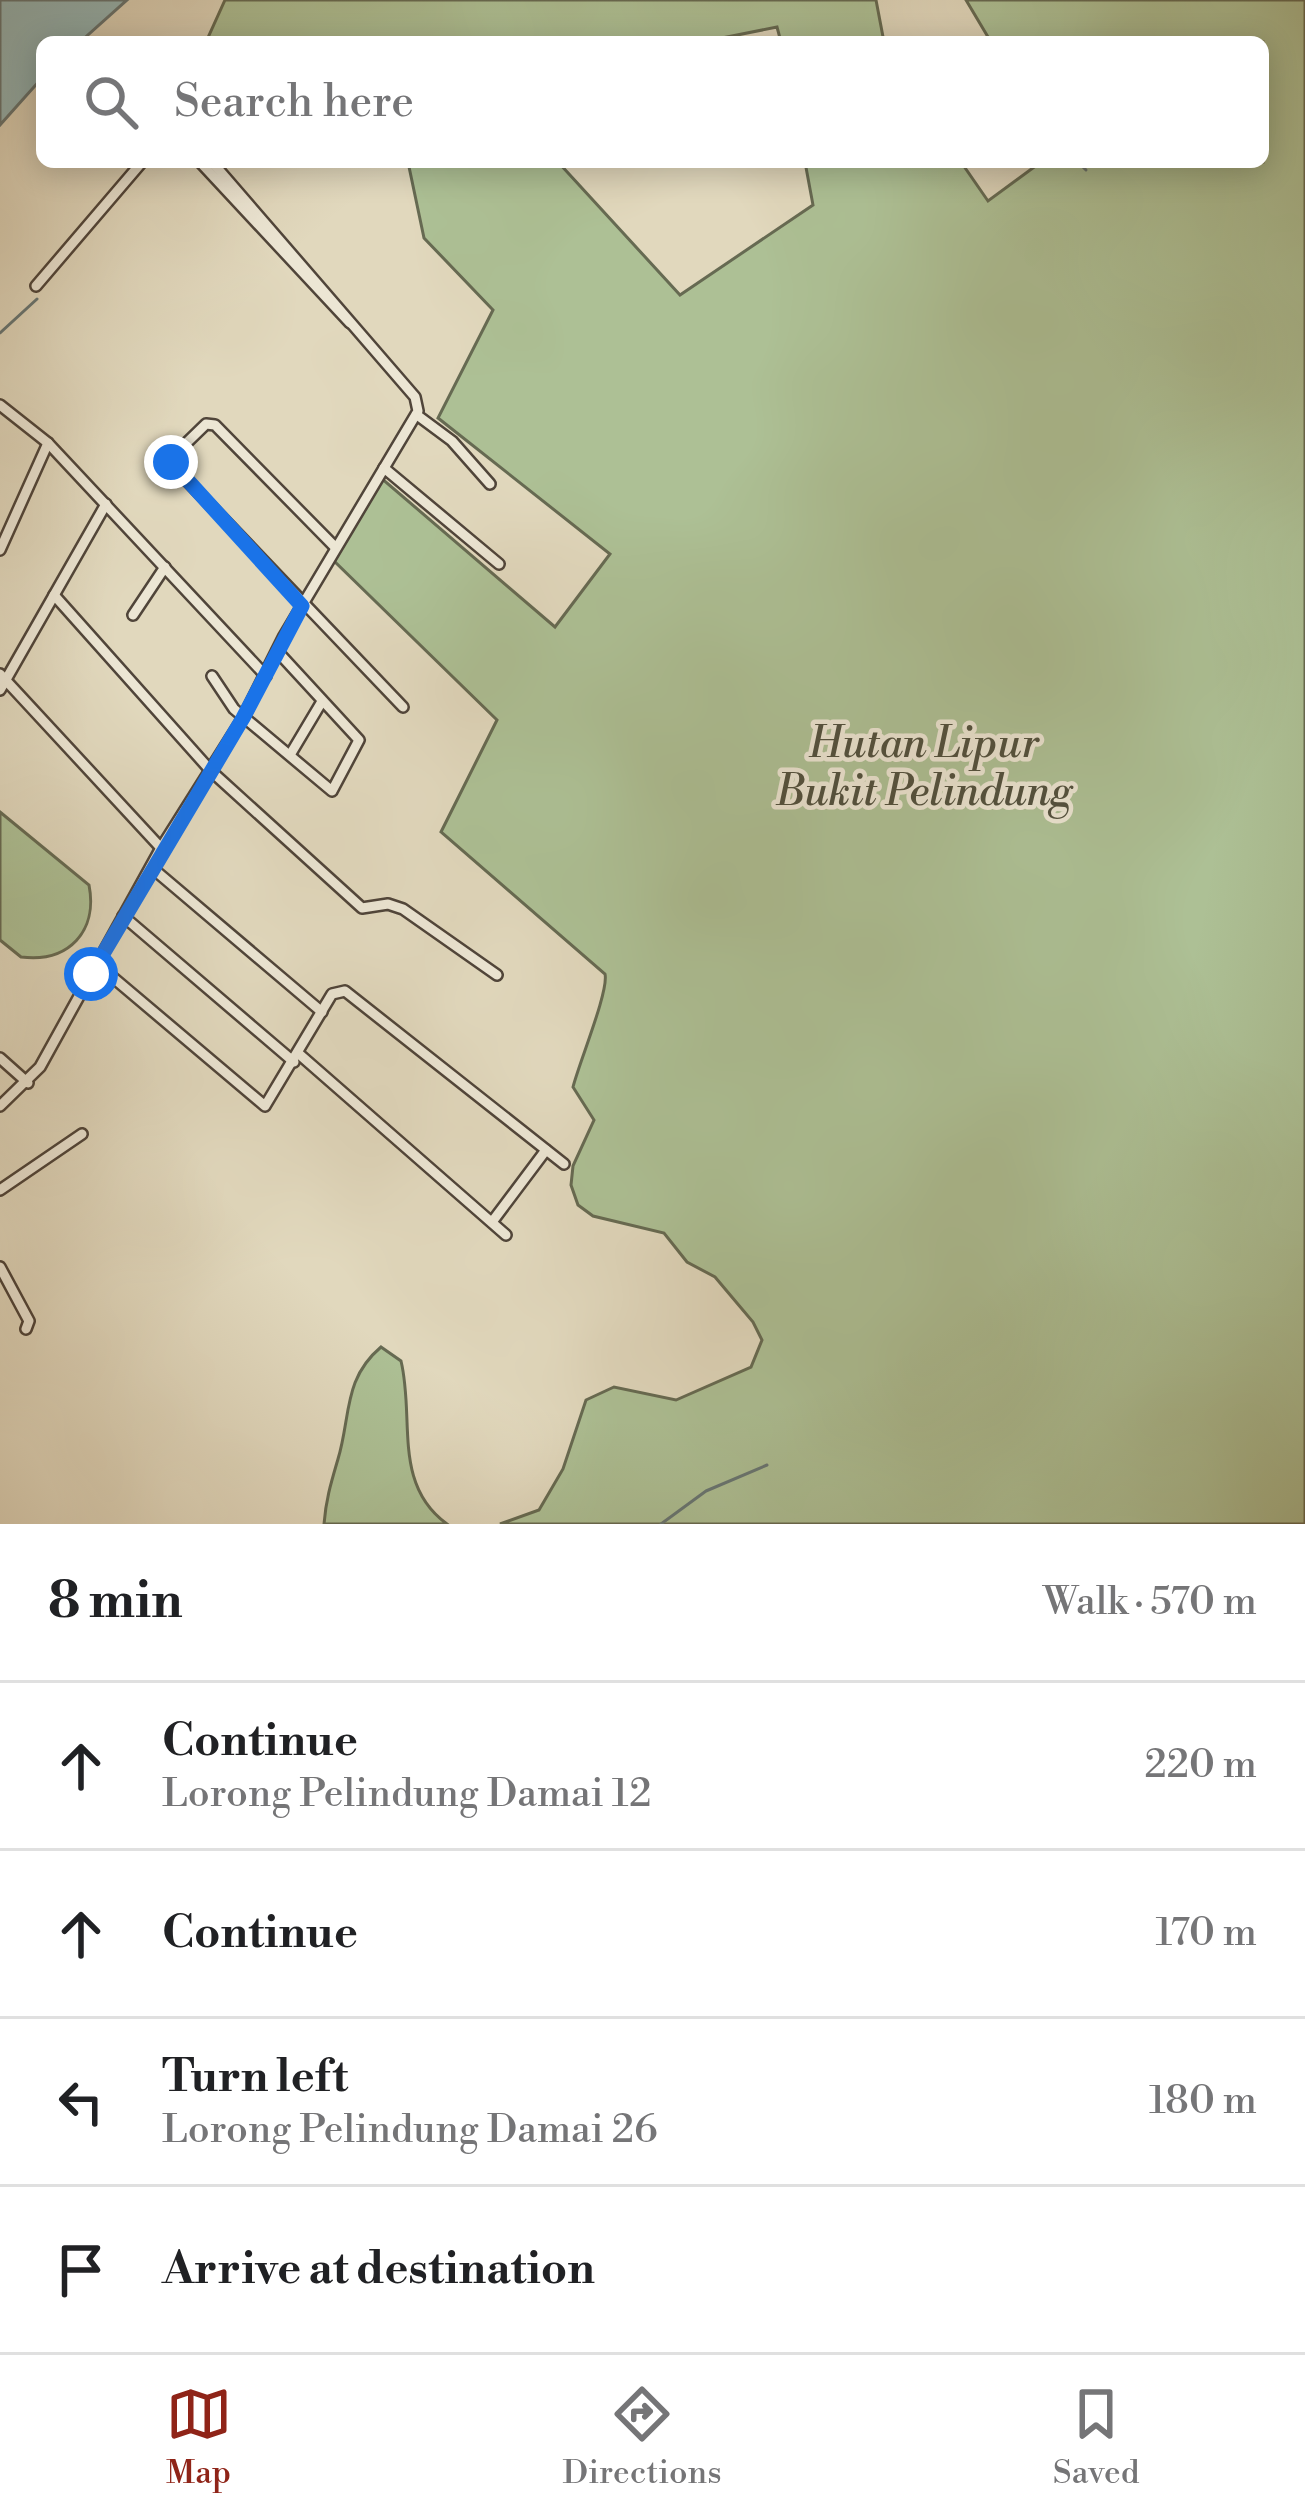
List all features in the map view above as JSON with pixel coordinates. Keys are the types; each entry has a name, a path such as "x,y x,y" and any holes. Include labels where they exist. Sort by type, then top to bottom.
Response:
{"street":[{"path":"36,286 137,168"},
{"path":"206,168 350,323"},
{"path":"0,1106 28,1083 161,848 243,718 335,547 417,416 415,397 217,168"},
{"path":"0,404 48,443 266,676"},
{"path":"417,416 452,441 490,484"},
{"path":"335,547 209,423 172,457 172,465 302,606 403,707"},
{"path":"0,550 48,443"},
{"path":"384,468 499,564"},
{"path":"106,504 2,682 161,848"},
{"path":"133,615 165,567"},
{"path":"55,595 211,770 362,908 388,904 403,909 496,975"},
{"path":"212,676 243,718 330,792 359,740 277,651"},
{"path":"290,755 321,704"},
{"path":"151,867 322,1012"},
{"path":"123,916 506,1235"},
{"path":"97,964 261,1104 272,1102 332,994 345,991 564,1164"},
{"path":"0,1058 28,1083"},
{"path":"0,1190 82,1134"},
{"path":"492,1222 546,1150"},
{"path":"0,1268 29,1321 26,1329"}],"green space":[{"path":"225,0 876,0 883,36 779,36 777,27 732,36 209,36"},
{"name":"Hutan Lipur Bukit Pelindung","path":"966,0 1305,0 1305,1524 500,1524 539,1510 563,1469 586,1400 614,1387 676,1400 751,1367 762,1340 715,1277 687,1262 664,1233 593,1216 578,1205 571,1185 573,1166 594,1120 573,1087 605,974 441,832 497,720 331,558 380,477 555,627 610,554 438,418 493,310 424,238 409,168 564,168 680,295 813,205 806,168 965,168 988,201 1033,168 1269,168 1269,36 987,36"},
{"path":"0,812 89,885 91,902 84,930 53,955 21,957 0,940"},
{"path":"381,1347 401,1361 409,1449 419,1490 447,1524 324,1524 354,1385"}],"water":[{"path":"0,0 127,0 87,36 36,36 36,85 0,125"}],"waterway":[{"path":"0,333 37,299"},
{"path":"661,1524 706,1491 767,1465"}],"route":[{"path":"91,974 161,848 243,718 302,606 171,462"}]}
